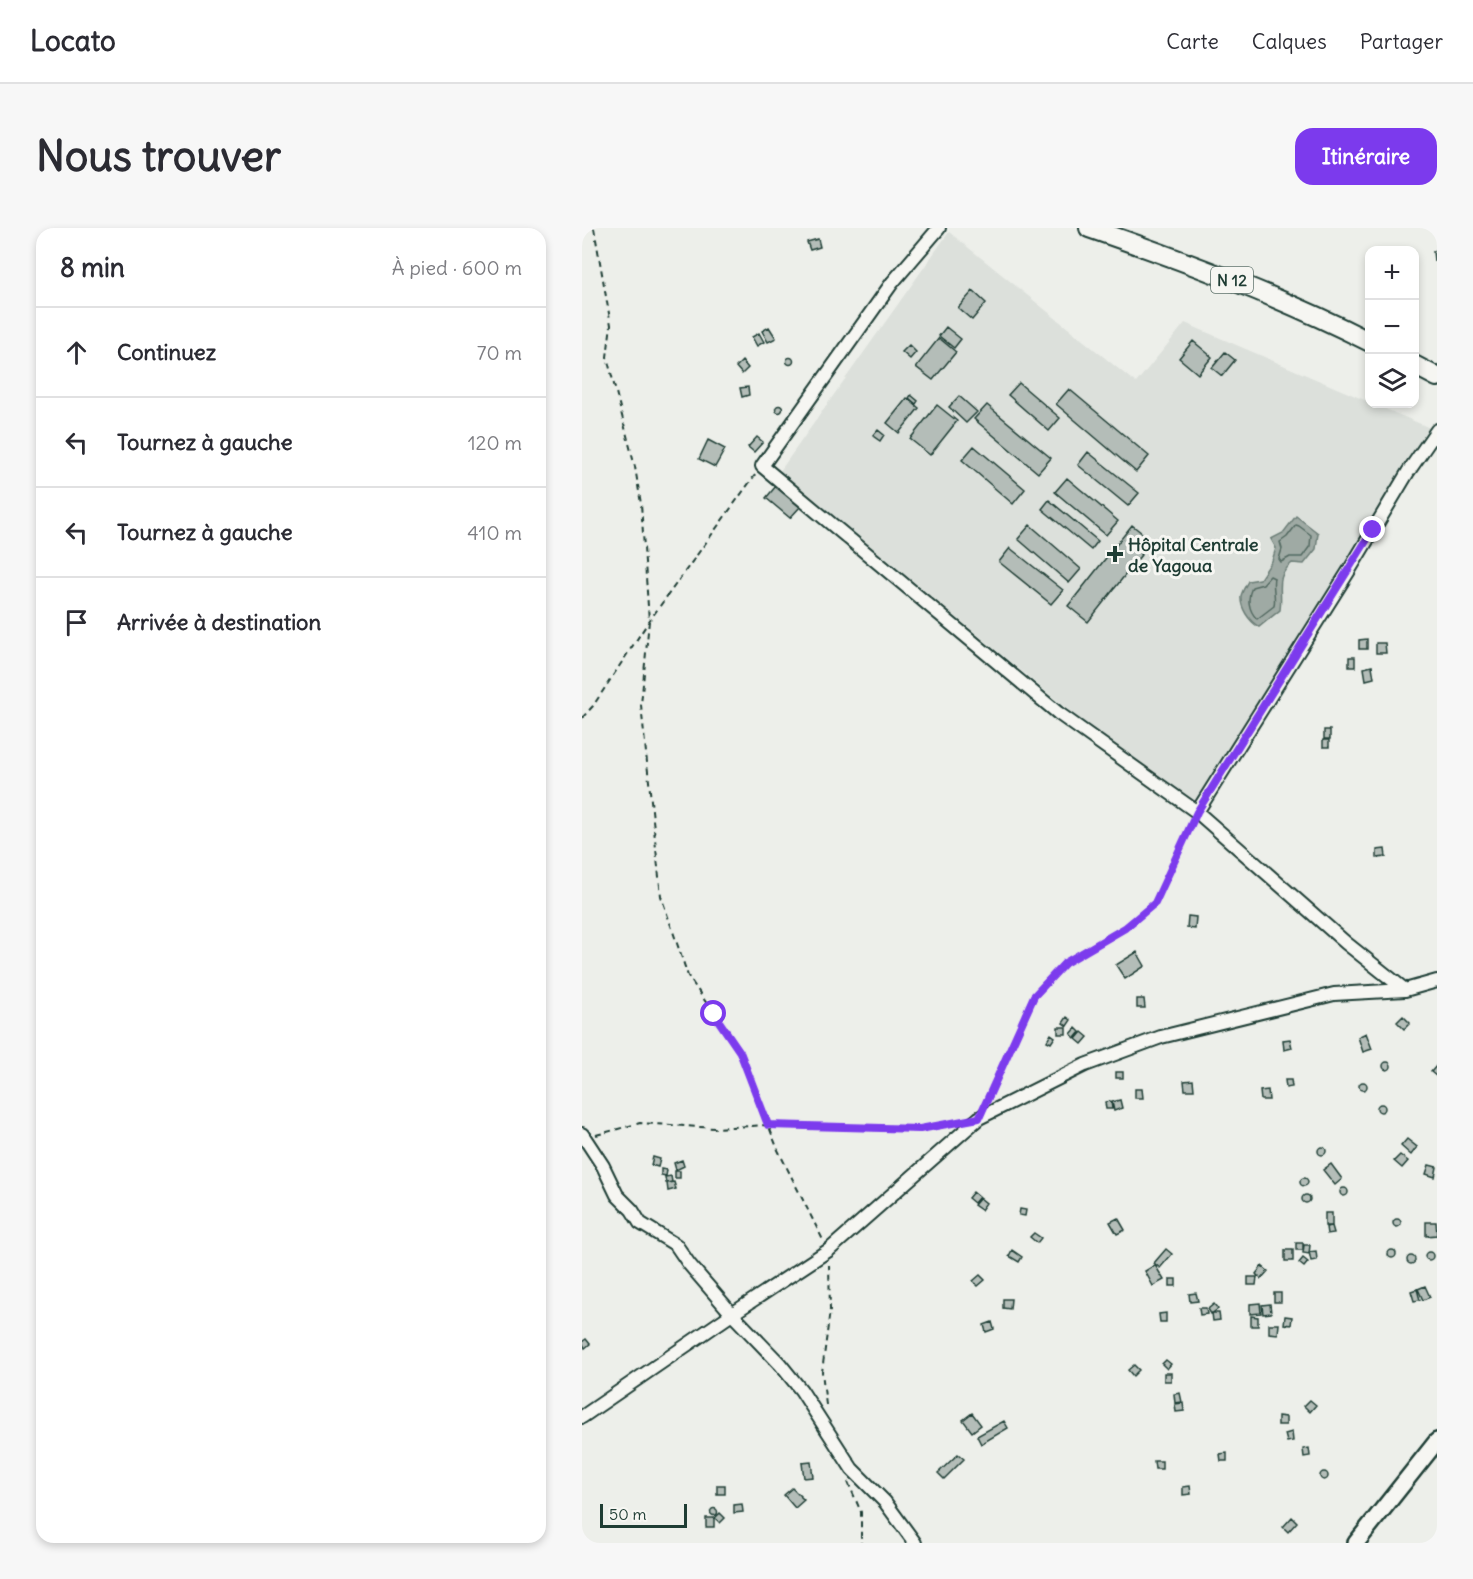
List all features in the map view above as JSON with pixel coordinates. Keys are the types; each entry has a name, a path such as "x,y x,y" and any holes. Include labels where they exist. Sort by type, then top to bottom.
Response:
{"highway":[{"name":"N 12","path":"1089,228 1173,256 1310,312 1365,340"},
{"path":"1419,368 1437,377"}],"main road":[{"path":"1356,1543 1437,1441"}],"street":[{"path":"939,228 892,283 762,466 1058,713 1197,812 1346,943 1405,990"},
{"path":"1197,812 1350,569 1408,472 1437,430"},
{"path":"582,1418 732,1314 829,1251 979,1118 1085,1065 1161,1037 1334,994 1405,990 1437,981"},
{"path":"583,1136 603,1166 617,1195 632,1210 640,1223 676,1245 689,1264 732,1314 780,1364 801,1390 852,1469 885,1502 915,1543"}],"path":[{"path":"594,228 611,325 607,357 635,467 641,504 649,621 640,705 661,896 688,976 740,1052 778,1150 829,1251 830,1310 822,1372 830,1437"},
{"path":"582,718 593,706 649,621 762,466"},
{"path":"979,1118 1034,996 1065,963 1125,928 1155,903 1197,812"},
{"path":"583,1136 640,1123 715,1128 768,1125 920,1129 955,1123"},
{"path":"847,1480 861,1512 861,1543"}],"shaded area":[{"name":"Hôpital Centrale de Yagoua","path":"949,232 1136,383 1185,323 1365,400 1365,408 1383,408 1430,428 1189,810 780,471"}],"water":[{"path":"1296,516 1318,533 1316,549 1304,564 1292,563 1286,568 1280,584 1280,610 1259,627 1246,614 1241,601 1242,594 1248,581 1260,579 1272,561 1276,548 1271,539 1283,533"}],"building":[{"path":"818,239 820,247 810,250 807,242"},
{"path":"1437,250 1437,261 1434,261 1433,251"},
{"path":"973,291 986,303 972,320 958,308"},
{"path":"769,327 776,338 768,342 762,331"},
{"path":"946,327 961,339 954,348 939,336"},
{"path":"759,333 764,342 757,346 752,337"},
{"path":"939,338 956,352 933,380 916,367"},
{"path":"1193,341 1212,357 1198,374 1179,358"},
{"path":"909,345 916,352 910,359 902,352"},
{"path":"1225,352 1235,360 1222,376 1212,368"},
{"path":"790,357 794,361 790,365 786,361"},
{"path":"742,361 748,368 742,374 736,367"},
{"path":"1019,383 1060,418 1049,431 1008,395"},
{"path":"748,387 749,395 742,397 740,388"},
{"path":"1069,389 1149,456 1136,472 1056,404"},
{"path":"911,395 918,401 916,404 909,398"},
{"path":"959,396 977,412 966,423 949,407"},
{"path":"907,398 919,408 899,433 887,423"},
{"path":"779,405 783,409 779,413 775,409"},
{"path":"937,405 957,421 930,455 910,439"},
{"path":"987,405 1051,458 1038,473 974,419"},
{"path":"878,430 884,435 880,441 873,436"},
{"path":"757,437 763,442 754,452 748,447"},
{"path":"708,440 725,449 715,467 699,459"},
{"path":"974,446 1025,489 1013,504 962,460"},
{"path":"1088,452 1139,493 1128,506 1078,465"},
{"path":"1067,478 1118,521 1106,535 1055,492"},
{"path":"776,486 800,507 790,518 766,498"},
{"path":"1049,500 1098,541 1091,550 1042,509"},
{"path":"1030,525 1081,569 1069,583 1018,539"},
{"path":"1132,525 1152,541 1088,622 1068,606"},
{"path":"1010,548 1063,590 1051,604 999,562"},
{"path":"1367,639 1367,649 1359,649 1359,640"},
{"path":"1376,643 1385,643 1386,653 1376,653"},
{"path":"1349,657 1355,657 1355,667 1349,667"},
{"path":"1372,666 1374,678 1366,680 1364,668"},
{"path":"1324,730 1330,730 1330,739 1324,739"},
{"path":"1323,740 1329,740 1329,747 1323,747"},
{"path":"1385,849 1386,857 1377,858 1377,850"},
{"path":"1188,916 1196,917 1195,929 1187,928"},
{"path":"1137,952 1145,966 1125,979 1116,965"},
{"path":"1137,999 1144,999 1145,1008 1137,1008"},
{"path":"1403,1016 1410,1023 1404,1029 1397,1022"},
{"path":"1067,1017 1071,1020 1067,1026 1063,1023"},
{"path":"1058,1027 1066,1027 1066,1034 1058,1034"},
{"path":"1076,1028 1080,1032 1075,1038 1071,1034"},
{"path":"1082,1032 1088,1037 1082,1044 1076,1039"},
{"path":"1366,1033 1372,1049 1363,1052 1358,1037"},
{"path":"1051,1034 1055,1037 1051,1043 1047,1041"},
{"path":"1290,1039 1292,1048 1284,1050 1283,1040"},
{"path":"1387,1062 1391,1066 1387,1070 1383,1066"},
{"path":"1437,1065 1437,1077 1431,1072"},
{"path":"1116,1072 1123,1072 1123,1078 1116,1078"},
{"path":"1193,1080 1194,1090 1185,1090 1184,1081"},
{"path":"1285,1080 1291,1080 1292,1087 1286,1088"},
{"path":"1363,1082 1367,1086 1363,1090 1359,1086"},
{"path":"1135,1089 1142,1089 1143,1098 1135,1098"},
{"path":"1268,1090 1269,1100 1261,1100 1260,1091"},
{"path":"1120,1100 1122,1108 1114,1111 1112,1102"},
{"path":"1111,1101 1112,1109 1106,1109 1105,1102"},
{"path":"1381,1104 1385,1108 1381,1112 1377,1108"},
{"path":"1407,1139 1417,1147 1411,1155 1401,1146"},
{"path":"1322,1147 1326,1151 1322,1155 1318,1151"},
{"path":"1400,1155 1408,1161 1402,1168 1394,1161"},
{"path":"653,1157 660,1159 658,1167 651,1165"},
{"path":"682,1160 684,1166 676,1170 674,1163"},
{"path":"1331,1164 1342,1179 1335,1185 1323,1170"},
{"path":"1429,1165 1437,1167 1435,1177 1426,1174"},
{"path":"661,1169 667,1170 666,1176 661,1175"},
{"path":"675,1171 680,1171 680,1178 675,1178"},
{"path":"671,1176 672,1182 666,1183 665,1177"},
{"path":"1304,1178 1308,1182 1304,1186 1300,1182"},
{"path":"674,1182 676,1189 668,1191 667,1183"},
{"path":"1344,1188 1348,1192 1344,1196 1340,1192"},
{"path":"973,1192 979,1197 974,1203 968,1198"},
{"path":"1306,1195 1310,1199 1306,1203 1302,1199"},
{"path":"980,1198 986,1203 981,1210 974,1205"},
{"path":"1020,1209 1026,1210 1025,1216 1019,1215"},
{"path":"1325,1213 1332,1213 1332,1226 1325,1226"},
{"path":"1118,1218 1125,1230 1117,1234 1110,1222"},
{"path":"1397,1219 1401,1223 1397,1227 1393,1223"},
{"path":"1426,1222 1436,1222 1437,1235 1426,1236"},
{"path":"1332,1226 1334,1233 1327,1234 1326,1227"},
{"path":"1034,1233 1041,1238 1037,1243 1030,1237"},
{"path":"1296,1243 1303,1243 1303,1250 1296,1250"},
{"path":"1304,1245 1310,1245 1309,1254 1303,1253"},
{"path":"1166,1249 1172,1254 1160,1268 1154,1263"},
{"path":"1012,1250 1022,1257 1019,1262 1009,1256"},
{"path":"1285,1250 1293,1250 1293,1261 1285,1261"},
{"path":"1392,1250 1396,1254 1392,1258 1388,1254"},
{"path":"1316,1251 1317,1260 1311,1261 1309,1252"},
{"path":"1429,1252 1433,1256 1429,1260 1425,1256"},
{"path":"1411,1256 1415,1260 1411,1264 1407,1260"},
{"path":"1303,1258 1308,1262 1304,1267 1299,1263"},
{"path":"1155,1265 1164,1280 1153,1286 1145,1271"},
{"path":"1262,1266 1268,1271 1261,1279 1256,1274"},
{"path":"980,1275 985,1280 978,1286 973,1281"},
{"path":"1248,1277 1257,1277 1256,1285 1248,1285"},
{"path":"1170,1279 1176,1279 1176,1286 1170,1286"},
{"path":"1425,1286 1430,1297 1423,1300 1418,1289"},
{"path":"1417,1289 1420,1300 1414,1301 1411,1291"},
{"path":"1196,1293 1198,1301 1190,1302 1189,1294"},
{"path":"1274,1293 1281,1293 1281,1302 1274,1302"},
{"path":"1003,1299 1011,1299 1010,1309 1003,1308"},
{"path":"1260,1303 1261,1313 1250,1314 1250,1304"},
{"path":"1214,1304 1218,1309 1211,1314 1208,1309"},
{"path":"1270,1304 1271,1313 1263,1314 1262,1305"},
{"path":"1199,1308 1206,1308 1207,1314 1200,1315"},
{"path":"1166,1313 1166,1322 1160,1322 1159,1314"},
{"path":"1212,1313 1219,1313 1220,1320 1213,1321"},
{"path":"1251,1316 1258,1317 1258,1326 1251,1326"},
{"path":"1285,1316 1292,1317 1291,1325 1284,1324"},
{"path":"992,1322 994,1329 986,1332 984,1325"},
{"path":"1269,1324 1279,1324 1278,1334 1269,1333"},
{"path":"586,1339 590,1344 585,1348 582,1342"},
{"path":"1166,1360 1171,1364 1167,1369 1162,1364"},
{"path":"1134,1365 1139,1370 1133,1376 1128,1370"},
{"path":"1164,1373 1171,1373 1171,1381 1164,1381"},
{"path":"1180,1393 1182,1402 1175,1403 1174,1394"},
{"path":"1310,1400 1316,1405 1310,1412 1304,1406"},
{"path":"1183,1403 1184,1411 1176,1412 1175,1404"},
{"path":"972,1413 981,1425 972,1432 963,1420"},
{"path":"1278,1416 1286,1417 1286,1425 1278,1425"},
{"path":"1004,1421 1008,1428 981,1444 977,1436"},
{"path":"1292,1432 1293,1441 1287,1442 1285,1434"},
{"path":"1309,1448 1310,1456 1304,1457 1303,1449"},
{"path":"1227,1453 1227,1461 1221,1461 1220,1454"},
{"path":"958,1454 964,1459 944,1479 938,1473"},
{"path":"1154,1461 1162,1461 1162,1469 1155,1469"},
{"path":"811,1462 813,1477 804,1478 802,1463"},
{"path":"1324,1472 1328,1476 1324,1480 1320,1476"},
{"path":"717,1485 725,1485 725,1494 717,1494"},
{"path":"1190,1486 1191,1494 1183,1495 1183,1487"},
{"path":"792,1488 804,1500 795,1508 784,1495"},
{"path":"742,1504 743,1512 734,1513 734,1505"},
{"path":"714,1509 717,1512 714,1515 711,1512"},
{"path":"720,1513 725,1518 720,1523 715,1518"},
{"path":"1292,1517 1297,1522 1288,1532 1283,1527"},
{"path":"706,1518 714,1518 714,1527 706,1527"}],"place":[{"name":"Hôpital Centrale de Yagoua","path":"1115,554"}],"route":[{"path":"714,1014 740,1052 768,1125 920,1129 979,1118 1034,996 1065,963 1125,928 1155,903 1197,812 1373,530"}]}
